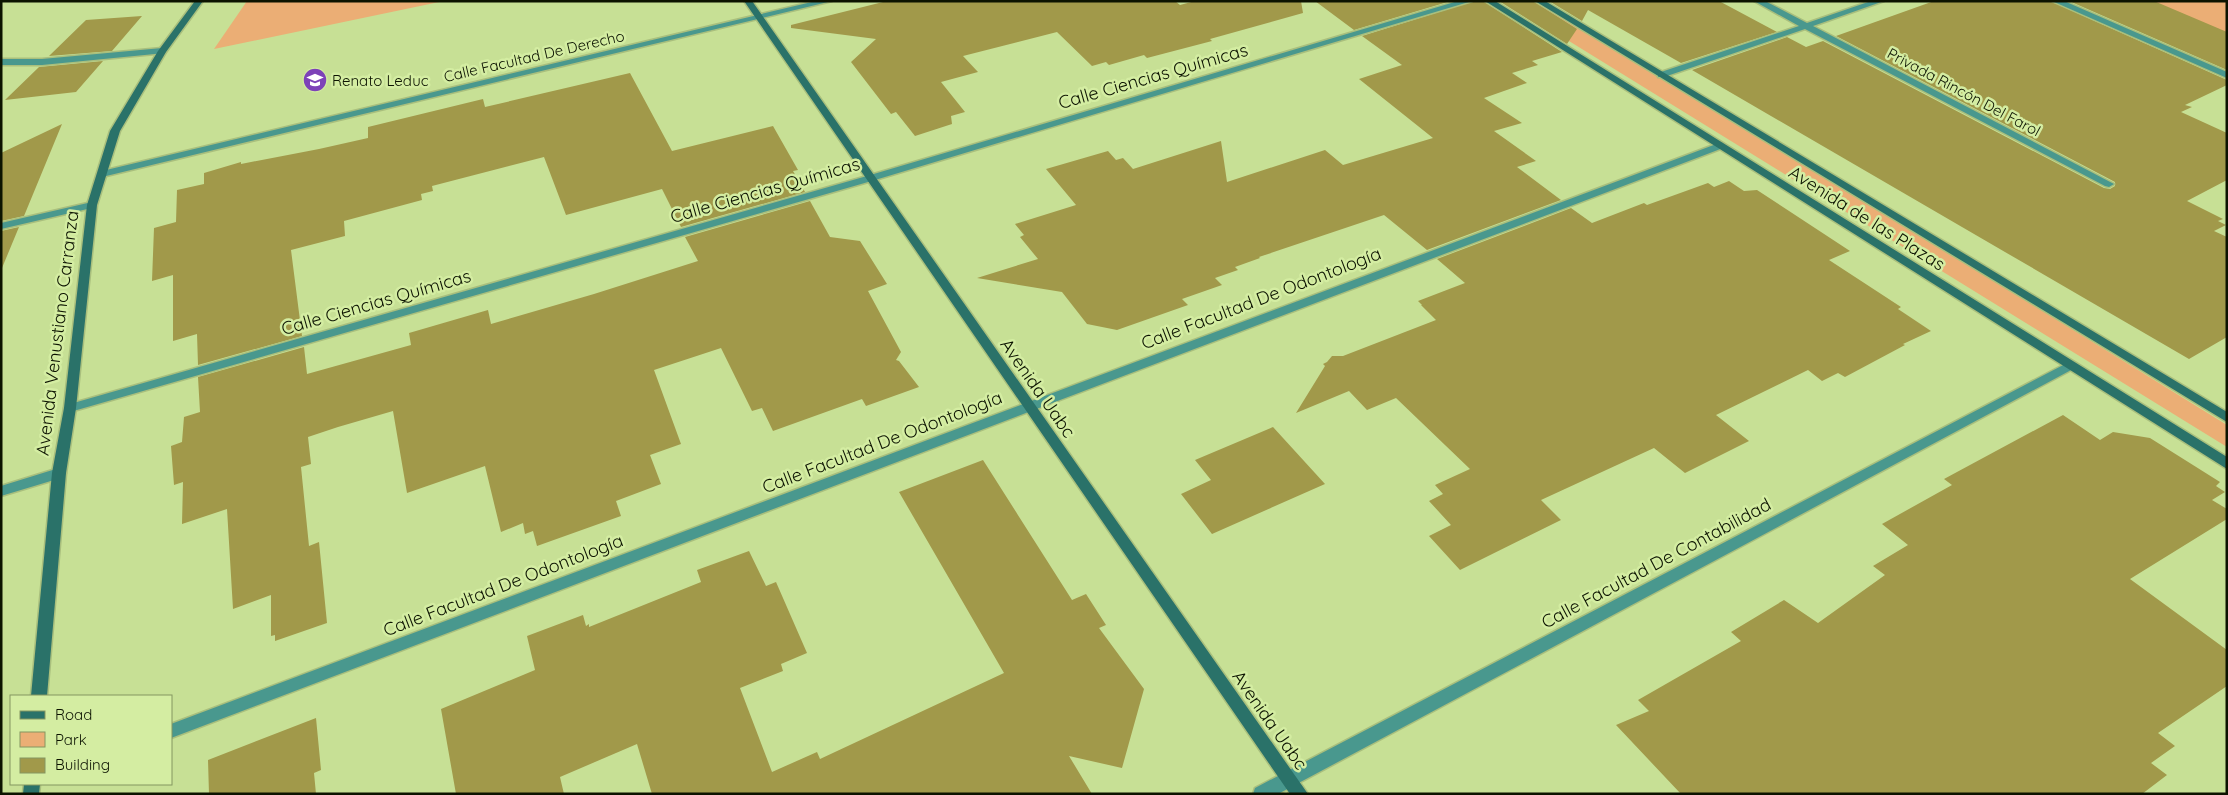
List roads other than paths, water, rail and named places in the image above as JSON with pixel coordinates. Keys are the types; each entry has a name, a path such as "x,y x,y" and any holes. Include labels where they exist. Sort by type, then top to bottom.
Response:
{"street":[{"name":"Avenida Venustiano Carranza","path":"39,695 59,474 70,408 92,205 115,131 162,51 199,1"},
{"name":"Avenida Uabc","path":"748,1 1300,794"},
{"name":"Calle Facultad De Derecho","path":"102,174 828,1"},
{"name":"Calle Ciencias Químicas","path":"70,408 871,178 1468,1"},
{"name":"Avenida de las Plazas","path":"1489,1 2227,464"},
{"name":"Avenida de las Plazas","path":"1539,1 2227,418"},
{"name":"Privada Rincón Del Farol","path":"1758,1 2108,184"},
{"path":"1661,75 1880,1"},
{"path":"2056,1 2227,75"},
{"path":"1,62 42,62 162,51"},
{"name":"Calle Facultad De Odontología","path":"172,731 1719,146"},
{"path":"1,226 92,205"},
{"name":"Calle Facultad De Contabilidad","path":"1261,794 2069,366"},
{"path":"1,490 59,474"}],"place":[{"name":"Renato Leduc","path":"315,80"}]}
